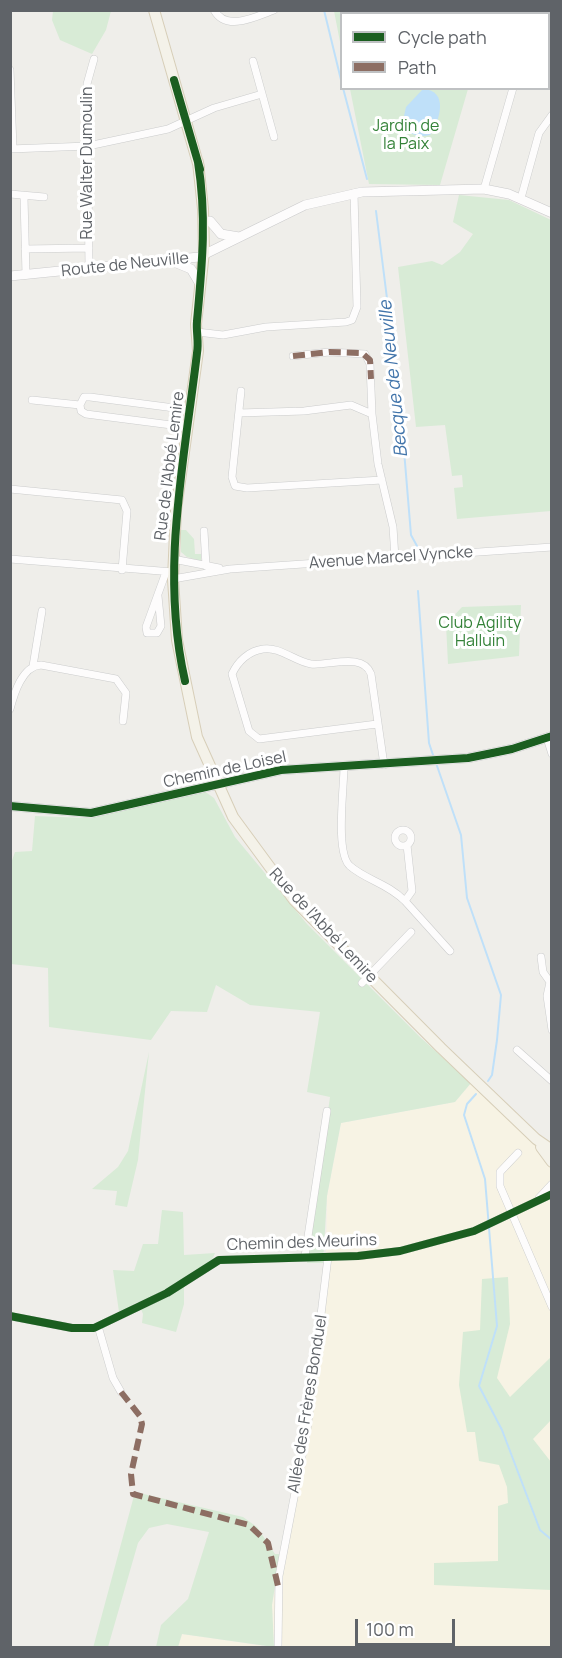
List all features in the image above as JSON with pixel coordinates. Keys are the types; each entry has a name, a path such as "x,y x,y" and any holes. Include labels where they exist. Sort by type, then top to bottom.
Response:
{"main road":[{"path":"154,10 198,162 210,222 207,254"},
{"path":"198,162 207,254"},
{"name":"Rue de l'Abbé Lemire","path":"207,254 201,285 198,351 176,510 171,574 185,681 220,784 246,827 283,877 367,977 445,1044 475,1079 536,1139 552,1150"},
{"name":"Rue de l'Abbé Lemire","path":"199,332 207,254"},
{"name":"Rue de l'Abbé Lemire","path":"536,1139 552,1162"}],"street":[{"path":"214,10 221,20 232,23 274,10"},
{"name":"Rue Walter Dumoulin","path":"89,268 87,84 93,59"},
{"path":"253,61 274,137"},
{"path":"10,70 12,149 88,146 168,129 214,108 262,94"},
{"path":"484,189 512,90"},
{"path":"521,198 539,134 552,115"},
{"name":"Route de Neuville","path":"10,276 163,262 207,254 305,205 354,193 484,189 521,198 552,213"},
{"path":"199,332 223,335 266,327 352,320 357,307 354,193"},
{"path":"10,194 44,197"},
{"path":"24,197 26,274"},
{"path":"210,222 214,229 225,236 244,236"},
{"name":"Route de Neuville","path":"25,249 89,248"},
{"path":"163,262 177,263 191,269 201,285"},
{"path":"292,356 329,352 365,354 370,364 372,414 382,480 394,533 395,558"},
{"path":"242,391 233,484 238,487 382,480"},
{"path":"187,427 89,415 81,411 80,405 84,398 90,397 190,410"},
{"path":"32,400 80,405"},
{"path":"239,413 304,411 351,405 372,414"},
{"path":"174,426 179,417 177,408"},
{"path":"10,489 122,500 127,511 122,570"},
{"path":"204,531 206,566"},
{"name":"Avenue Marcel Vyncke","path":"10,559 171,574 552,547"},
{"name":"Avenue Marcel Vyncke","path":"173,559 230,569"},
{"path":"158,596 161,626 159,632 151,635 147,633 146,627 158,596 171,574"},
{"path":"10,709 25,675 33,666 42,610"},
{"path":"377,723 259,739 249,731 232,674 249,653 264,648 311,664 362,663 371,674 384,765"},
{"path":"33,666 41,665 116,679 126,693 123,721"},
{"path":"549,737 552,754"},
{"name":"Chemin de Loisel","path":"10,806 91,813 281,770 426,762 496,753 549,737"},
{"path":"344,766 344,857 351,867 385,884 405,901 450,951"},
{"path":"405,901 412,891 408,845"},
{"path":"367,977 411,932"},
{"path":"541,957 543,972 551,981 547,996 552,1030"},
{"path":"517,1050 552,1081"},
{"name":"Chemin des Meurins","path":"305,1257 327,1111"},
{"path":"519,1153 500,1172 499,1179 511,1214 552,1307"},
{"name":"Chemin des Meurins","path":"533,1203 552,1184"},
{"name":"Chemin des Meurins","path":"10,1316 72,1328 98,1326 167,1293 219,1260 328,1257 400,1251 452,1238 485,1226 552,1194"},
{"name":"Allée des Frères Bonduel","path":"278,1647 278,1586 308,1430 328,1257"},
{"path":"98,1326 113,1378 122,1392"}],"shaded area":[{"path":"471,1083 551,1156 551,1647 274,1648 272,1605 305,1428 326,1252 327,1196 341,1123 455,1102"},
{"path":"182,1634 271,1647 178,1648"}],"green space":[{"path":"334,10 533,11 340,12 340,42"},
{"path":"53,11 111,11 106,30 92,54 60,40 52,20"},
{"name":"Jardin de la Paix","path":"350,90 468,90 440,185 369,184"},
{"path":"459,195 509,200 551,220 551,511 457,519 454,488 463,487 462,475 452,476 445,425 416,427 398,267 432,261 442,265 460,252 473,234 453,222"},
{"path":"181,530 186,530 194,539 195,554 201,554 201,561 187,557 181,552"},
{"name":"Club Agility Halluin","path":"521,605 519,656 448,664 446,624 462,607"},
{"path":"204,791 214,798 235,837 307,924 421,1038 471,1083 455,1102 341,1123 327,1196 323,1263 307,1263 330,1097 307,1092 320,1012 250,1005 216,985 207,1012 171,1011 151,1040 49,1027 48,968 11,964 10,866 15,852 32,851 35,816 86,818"},
{"path":"149,1052 138,1160 127,1207 115,1205 117,1191 92,1189 118,1167 128,1151"},
{"path":"162,1210 183,1212 184,1255 215,1253 211,1262 184,1281 184,1304 176,1332 142,1323 143,1314 138,1302 119,1312 113,1270 134,1271 143,1244 158,1244"},
{"path":"508,1277 510,1324 497,1378 510,1397 551,1357 551,1420 533,1439 551,1462 551,1590 434,1585 434,1563 498,1561 498,1506 508,1503 507,1487 499,1465 479,1461 475,1432 467,1432 459,1385 463,1332 480,1330 482,1279"},
{"path":"135,1492 243,1517 257,1527 275,1554 280,1554 272,1605 274,1647 182,1634 178,1647 156,1647 161,1625 188,1599 209,1532 167,1524 149,1528 138,1543 108,1647 93,1648"}],"water":[{"path":"422,90 431,91 436,95 439,100 439,115 430,135 415,135 402,125 406,107"}],"waterway":[{"name":"Becque de Neuville","path":"324,10 340,76"},
{"name":"Becque de Neuville","path":"344,90 367,179"},
{"name":"Becque de Neuville","path":"376,211 400,402 411,535 417,546"},
{"name":"Becque de Neuville","path":"418,591 429,743 434,758"},
{"name":"Becque de Neuville","path":"436,763 461,835 467,898 501,995 492,1075 488,1081"},
{"name":"Becque de Neuville","path":"476,1094 467,1104 464,1115 485,1179 497,1326 479,1386 502,1430 540,1530 552,1540"}],"marked path":[{"path":"293,356 329,352 362,353 370,360 371,379"},
{"path":"121,1392 140,1416 142,1424 131,1474 133,1494 249,1525 268,1543 278,1586"}],"cycle path":[{"path":"174,80 200,169"},
{"path":"185,681 174,599 174,558 181,476 198,349 197,325 203,222 198,162"},
{"path":"10,806 91,813 281,770 468,758 512,749 552,736"},
{"path":"10,1316 72,1328 94,1328 167,1293 219,1260 358,1256 400,1251 474,1231 552,1194"}]}
